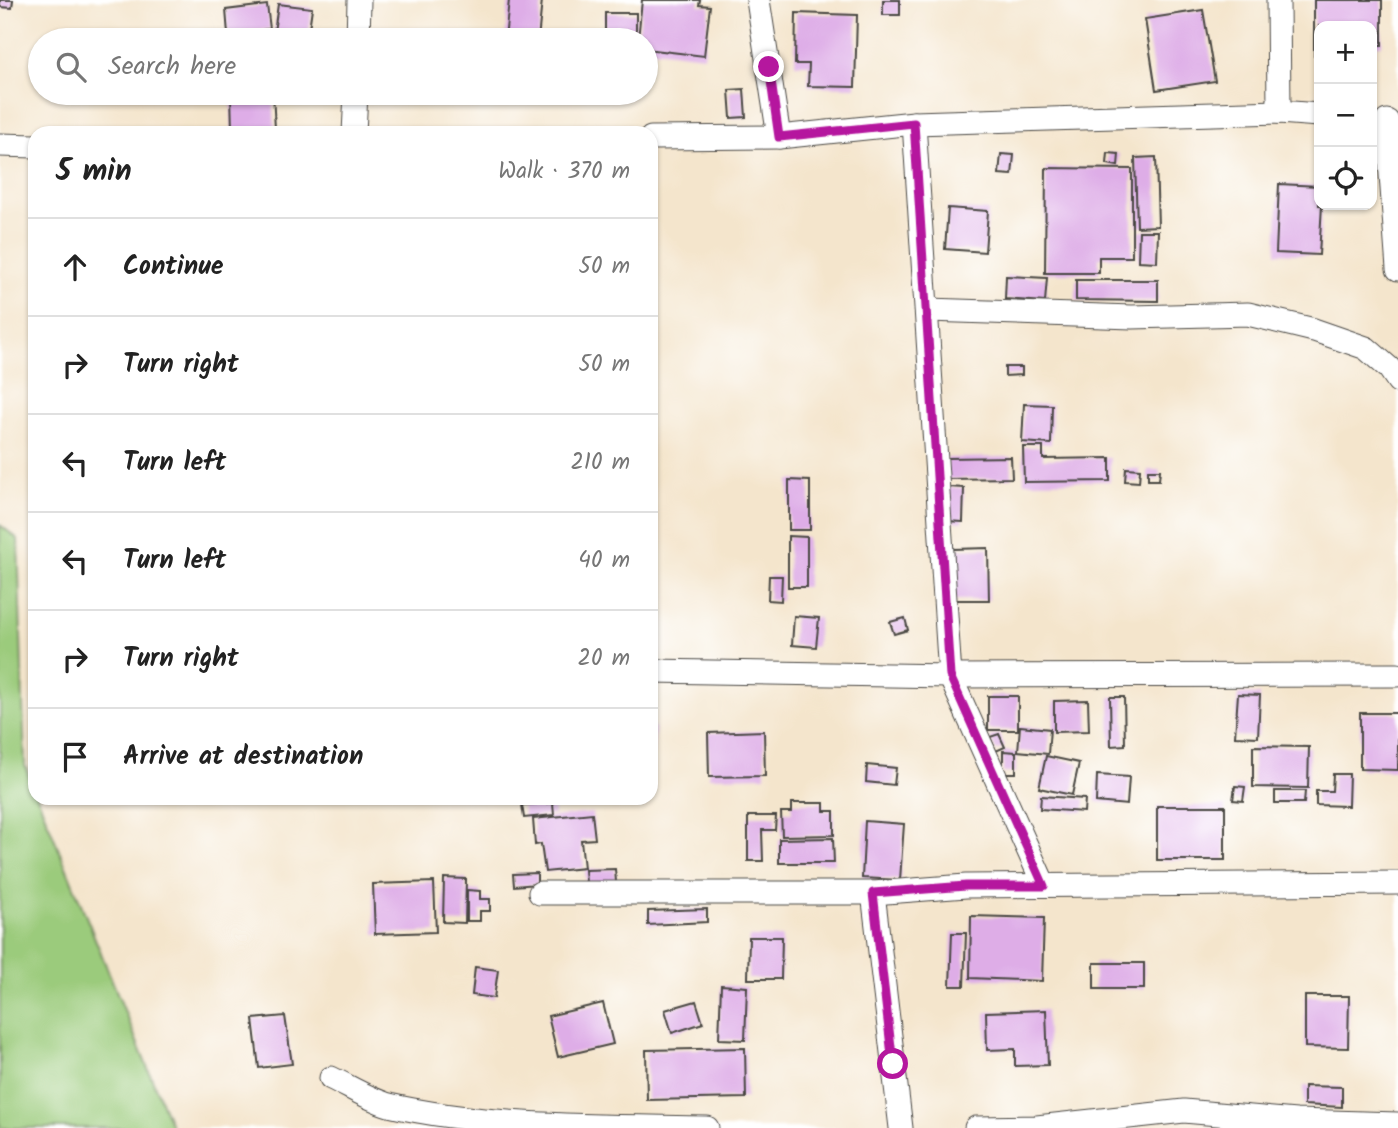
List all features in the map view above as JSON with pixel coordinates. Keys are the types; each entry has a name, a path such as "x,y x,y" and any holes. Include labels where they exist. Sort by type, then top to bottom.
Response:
{"street":[{"path":"358,28 359,0"},
{"path":"758,0 779,137"},
{"path":"1278,0 1279,112"},
{"path":"354,126 355,105"},
{"path":"658,138 779,137 914,123 1279,112 1314,115"},
{"path":"1386,120 1398,269"},
{"path":"914,123 950,676 1044,886"},
{"path":"0,145 28,146"},
{"path":"928,310 1132,317 1248,314 1314,330 1366,348 1398,380"},
{"path":"658,671 950,676 1398,675"},
{"path":"540,893 873,893 966,886 1398,883"},
{"path":"873,893 901,1128"},
{"path":"331,1078 386,1104 441,1116 511,1123 707,1128"},
{"path":"976,1128 1156,1120 1184,1111 1296,1121 1398,1124"}],"green space":[{"path":"0,525 18,539 28,805 41,805 172,1128 0,1128"}],"building":[{"path":"0,0 13,0 12,8 0,7"},
{"path":"509,0 542,0 539,28 506,28"},
{"path":"642,0 700,0 699,5 710,6 704,56 658,50 658,28 639,28"},
{"path":"883,0 900,0 900,15 883,15"},
{"path":"1314,0 1382,0 1382,45 1377,45 1377,21 1314,21"},
{"path":"278,4 312,8 309,28 275,28"},
{"path":"267,5 270,28 228,28 226,10"},
{"path":"1203,10 1215,81 1156,90 1145,19"},
{"path":"605,13 636,13 636,28 605,28"},
{"path":"796,13 857,15 855,87 808,86 809,64 795,64"},
{"path":"744,89 746,117 731,118 729,90"},
{"path":"231,105 274,105 275,126 232,126"},
{"path":"1108,153 1119,154 1118,166 1107,164"},
{"path":"1001,154 1014,155 1012,175 999,174"},
{"path":"1156,157 1158,226 1137,227 1135,158"},
{"path":"1046,168 1132,169 1132,257 1099,257 1099,273 1045,273"},
{"path":"1279,184 1314,186 1314,210 1322,210 1319,255 1276,253"},
{"path":"948,208 988,211 985,252 945,249"},
{"path":"1139,231 1158,231 1157,262 1138,261"},
{"path":"1006,276 1047,278 1045,302 1005,299"},
{"path":"1076,280 1158,280 1158,301 1076,300"},
{"path":"1005,367 1022,367 1022,375 1005,376"},
{"path":"1024,404 1052,405 1051,444 1022,442"},
{"path":"1023,447 1043,447 1043,459 1110,458 1110,481 1024,482"},
{"path":"1011,457 1012,478 947,479 947,458"},
{"path":"1126,468 1140,469 1139,482 1125,481"},
{"path":"1148,470 1160,470 1159,480 1148,480"},
{"path":"789,480 810,481 810,530 789,530"},
{"path":"948,487 964,488 963,522 947,521"},
{"path":"788,536 807,537 807,587 788,587"},
{"path":"988,548 989,600 954,600 953,549"},
{"path":"769,576 782,576 781,601 768,600"},
{"path":"794,616 819,618 816,647 792,645"},
{"path":"905,618 908,630 894,634 890,622"},
{"path":"1238,694 1260,695 1258,737 1235,736"},
{"path":"988,696 1018,696 1018,730 988,730"},
{"path":"1110,697 1124,697 1125,745 1111,746"},
{"path":"1088,700 1089,731 1054,732 1054,701"},
{"path":"1360,713 1398,713 1398,770 1360,769"},
{"path":"1020,726 1050,729 1048,754 1018,751"},
{"path":"764,731 765,776 709,777 708,733"},
{"path":"999,734 1005,747 996,751 990,737"},
{"path":"1253,746 1309,747 1308,788 1253,787"},
{"path":"1003,751 1016,752 1016,773 1003,773"},
{"path":"1046,756 1079,763 1072,795 1039,788"},
{"path":"867,765 896,768 894,785 866,782"},
{"path":"1333,774 1349,774 1348,806 1316,805 1316,791 1332,791"},
{"path":"1097,775 1129,777 1127,805 1096,802"},
{"path":"1235,786 1245,787 1243,801 1233,800"},
{"path":"1275,791 1305,791 1304,803 1275,803"},
{"path":"1041,796 1085,799 1084,812 1040,809"},
{"path":"792,803 824,803 824,811 834,811 834,835 782,836 781,812 792,812"},
{"path":"522,805 553,805 554,815 524,818"},
{"path":"1157,806 1225,806 1225,860 1157,860"},
{"path":"592,813 595,839 581,840 584,868 545,872 541,844 535,845 533,819"},
{"path":"748,816 776,816 775,830 762,830 763,861 748,861"},
{"path":"865,821 904,824 900,880 862,878"},
{"path":"833,838 834,863 779,863 779,839"},
{"path":"615,869 616,882 586,883 585,870"},
{"path":"537,873 537,884 514,886 513,874"},
{"path":"444,878 466,879 465,923 443,922"},
{"path":"434,882 436,932 375,934 373,884"},
{"path":"467,890 480,891 480,899 490,899 490,911 480,911 480,921 467,921"},
{"path":"707,909 707,922 648,925 648,911"},
{"path":"971,916 1044,918 1042,981 970,978"},
{"path":"952,933 966,933 964,986 950,986"},
{"path":"749,937 782,937 781,979 748,979"},
{"path":"1094,963 1144,963 1144,989 1094,989"},
{"path":"475,967 498,970 494,998 472,995"},
{"path":"721,985 747,987 745,1040 719,1039"},
{"path":"1305,996 1349,996 1348,1048 1305,1047"},
{"path":"696,1001 703,1023 672,1033 665,1010"},
{"path":"603,1003 613,1044 558,1057 548,1016"},
{"path":"1046,1010 1048,1065 1015,1066 1015,1049 987,1050 986,1012"},
{"path":"285,1016 292,1064 259,1068 253,1019"},
{"path":"745,1048 746,1098 647,1100 646,1050"},
{"path":"1304,1086 1342,1087 1342,1107 1304,1105"}],"route":[{"path":"769,67 779,137 914,123 950,676 1044,886 966,886 873,893 893,1064"}]}
